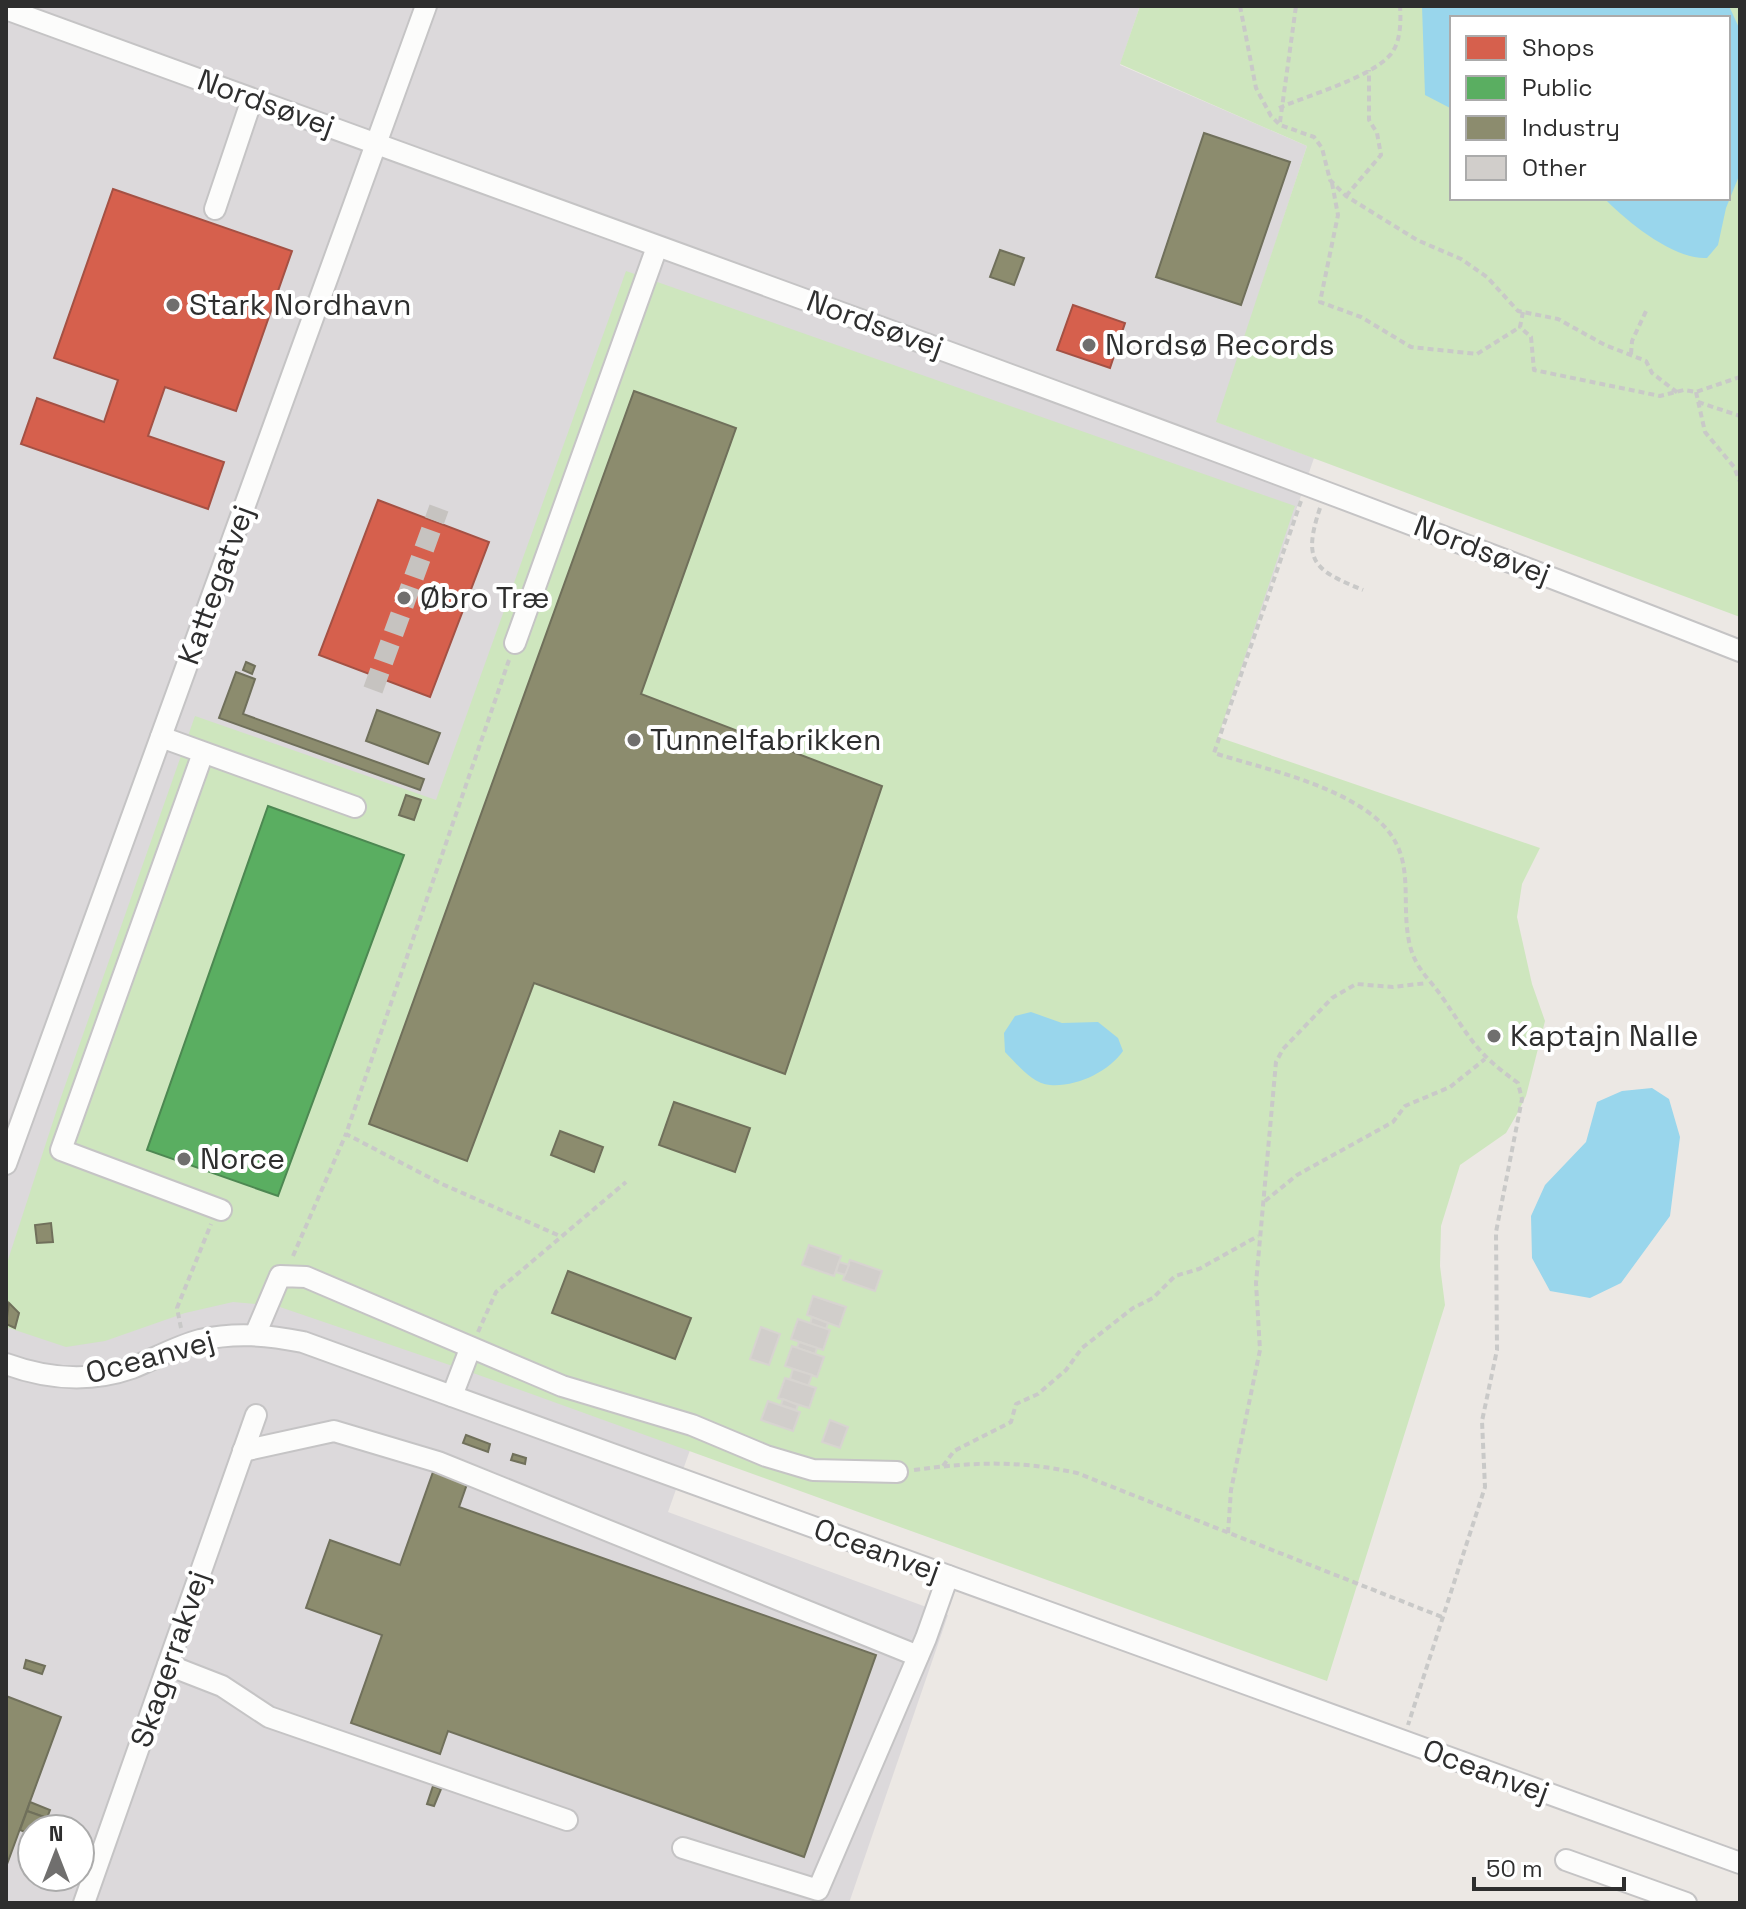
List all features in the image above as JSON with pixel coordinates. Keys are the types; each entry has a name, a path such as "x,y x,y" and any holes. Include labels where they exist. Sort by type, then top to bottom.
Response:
{"street":[{"name":"Kattegatvej","path":"6,1164 426,6"},
{"name":"Nordsøvej","path":"6,9 1317,487 1740,651"},
{"path":"215,209 252,99"},
{"path":"515,643 657,247"},
{"path":"161,737 355,807"},
{"path":"203,753 61,1150 219,1209"},
{"path":"255,1335 280,1276 306,1277 562,1386 692,1425 740,1447 813,1470 897,1472"},
{"name":"Oceanvej","path":"6,1364 34,1374 81,1378 130,1369 185,1346 242,1333 303,1342 1740,1863"},
{"path":"452,1396 470,1349"},
{"name":"Skagerrakvej","path":"84,1903 256,1415"},
{"path":"243,1451 334,1431 423,1458 918,1656"},
{"path":"683,1848 818,1890 918,1656 948,1576"},
{"path":"168,1665 222,1686 269,1717 567,1820"},
{"path":"1566,1860 1686,1903"}],"path":[{"path":"1240,6 1256,88 1280,125 1314,137 1322,148 1331,181 1338,215 1320,302 1361,317 1411,347 1477,354 1520,327 1523,312"},
{"path":"1280,125 1279,108 1296,23 1296,6"},
{"path":"1279,108 1369,70 1392,53 1401,25 1400,6"},
{"path":"1346,196 1381,155 1377,133 1369,120 1369,70"},
{"path":"1331,181 1346,196 1417,240 1461,259 1523,312 1558,319 1646,361 1652,373 1678,393"},
{"path":"1631,354 1632,341 1647,309"},
{"path":"1520,327 1531,337 1534,370 1660,396 1684,390 1696,392 1740,377"},
{"path":"1696,392 1705,432 1734,467 1740,482"},
{"path":"1698,402 1740,416"},
{"path":"1317,487 1312,559 1324,574 1363,590"},
{"path":"1317,487 1214,753 1314,784 1369,813 1398,846 1408,882 1410,946 1427,983 1440,993 1485,1059 1518,1083 1522,1099 1496,1232 1497,1350 1482,1421 1485,1487 1403,1741"},
{"path":"288,1274 295,1246 346,1134 515,643"},
{"path":"1228,1533 1231,1490 1260,1350 1256,1283 1276,1062 1283,1049 1332,998 1356,984 1393,987 1427,983"},
{"path":"1263,1203 1297,1175 1393,1122 1405,1106 1450,1087 1485,1059"},
{"path":"346,1134 442,1184 560,1236"},
{"path":"470,1349 496,1292 626,1182"},
{"path":"185,1346 177,1308 219,1209"},
{"path":"943,1466 954,1451 1011,1422 1016,1404 1038,1394 1066,1370 1082,1348 1133,1308 1153,1298 1175,1276 1199,1269 1260,1235"},
{"path":"897,1472 982,1461 1030,1462 1077,1473 1442,1617"}],"shaded area":[{"path":"6,6 1140,6 1120,65 1307,146 1217,422 1314,458 1218,737 695,1436 668,1512 948,1615 849,1903 6,1903"}],"green space":[{"path":"1140,6 1740,6 1740,617 1216,422 1307,146 1120,64"},
{"path":"626,271 1295,506 1218,737 1540,848 1522,884 1517,917 1532,984 1545,1021 1526,1096 1506,1133 1460,1165 1441,1226 1440,1266 1445,1305 1327,1681 473,1373 277,1306 233,1302 185,1313 105,1341 66,1347 6,1327 6,1266 60,1100 195,716 436,800"}],"water":[{"path":"1422,6 1729,6 1740,30 1739,176 1730,198 1730,16 1450,16 1450,108 1425,95"},
{"path":"1606,200 1729,200 1718,245 1707,258 1680,253 1666,246"},
{"path":"1031,1012 1062,1023 1098,1022 1118,1038 1123,1051 1117,1059 1091,1077 1060,1085 1043,1084 1025,1073 1005,1052 1004,1033 1015,1016"},
{"path":"1652,1088 1669,1099 1680,1137 1670,1216 1621,1283 1590,1298 1550,1291 1532,1258 1531,1216 1545,1185 1586,1142 1597,1102 1622,1091"}],"building: Shops":[{"name":"Stark Nordhavn","path":"113,189 292,251 236,411 165,387 148,436 224,462 208,509 21,444 37,398 104,422 118,380 54,358"},
{"path":"1073,305 1125,323 1110,368 1057,350"},
{"name":"Øbro Træ","path":"378,500 489,542 430,697 319,655"}],"building: Public":[{"path":"268,806 404,855 278,1196 147,1150"}],"building: Industry":[{"path":"1204,133 1290,162 1241,305 1156,277"},
{"path":"1000,250 1024,258 1014,285 990,277"},
{"name":"Tunnelfabrikken","path":"634,391 736,428 641,694 882,786 785,1074 534,983 467,1161 369,1124"},
{"path":"246,662 255,666 252,674 243,670"},
{"path":"236,672 255,679 243,714 424,779 420,790 219,718"},
{"path":"377,710 440,733 428,764 366,741"},
{"path":"406,795 421,800 414,820 399,815"},
{"path":"674,1102 750,1128 735,1172 659,1145"},
{"path":"560,1131 603,1147 594,1172 551,1155"},
{"path":"51,1223 53,1242 37,1243 35,1225"},
{"path":"568,1271 691,1318 675,1359 552,1313"},
{"path":"9,1303 19,1313 15,1328 6,1324"},
{"path":"466,1435 490,1444 488,1452 463,1443"},
{"path":"513,1454 526,1458 525,1464 511,1460"},
{"path":"433,1472 467,1484 459,1507 876,1655 804,1857 448,1731 440,1754 351,1723 382,1635 306,1608 330,1540 400,1565"},
{"path":"26,1660 45,1666 42,1674 24,1668"},
{"path":"6,1696 61,1717 26,1813 16,1813 16,1840 6,1867"},
{"path":"433,1786 441,1789 434,1806 427,1804"},
{"path":"30,1802 50,1810 49,1813 27,1811"}],"building: Other":[{"path":"809,1245 841,1256 834,1276 802,1265"},
{"path":"850,1260 882,1271 875,1291 843,1280"},
{"path":"839,1262 849,1265 845,1275 836,1272"},
{"path":"813,1296 846,1307 839,1327 807,1315"},
{"path":"812,1317 828,1323 826,1329 810,1324"},
{"path":"798,1319 830,1330 823,1350 791,1339"},
{"path":"761,1327 780,1334 769,1365 750,1359"},
{"path":"799,1342 817,1348 815,1354 797,1348"},
{"path":"792,1346 824,1357 817,1377 785,1366"},
{"path":"793,1369 812,1375 808,1386 790,1379"},
{"path":"785,1378 816,1388 809,1408 778,1398"},
{"path":"783,1399 798,1405 796,1410 781,1405"},
{"path":"768,1401 800,1412 793,1431 761,1420"},
{"path":"830,1420 848,1427 840,1448 822,1442"}],"tunnel":[{"path":"373,690 439,508"}],"place":[{"name":"Stark Nordhavn","path":"173,305"},
{"name":"Nordsø Records","path":"1089,345"},
{"name":"Øbro Træ","path":"404,598"},
{"name":"Tunnelfabrikken","path":"634,740"},
{"name":"Kaptajn Nalle","path":"1494,1036"},
{"name":"Norce","path":"184,1159"}]}
